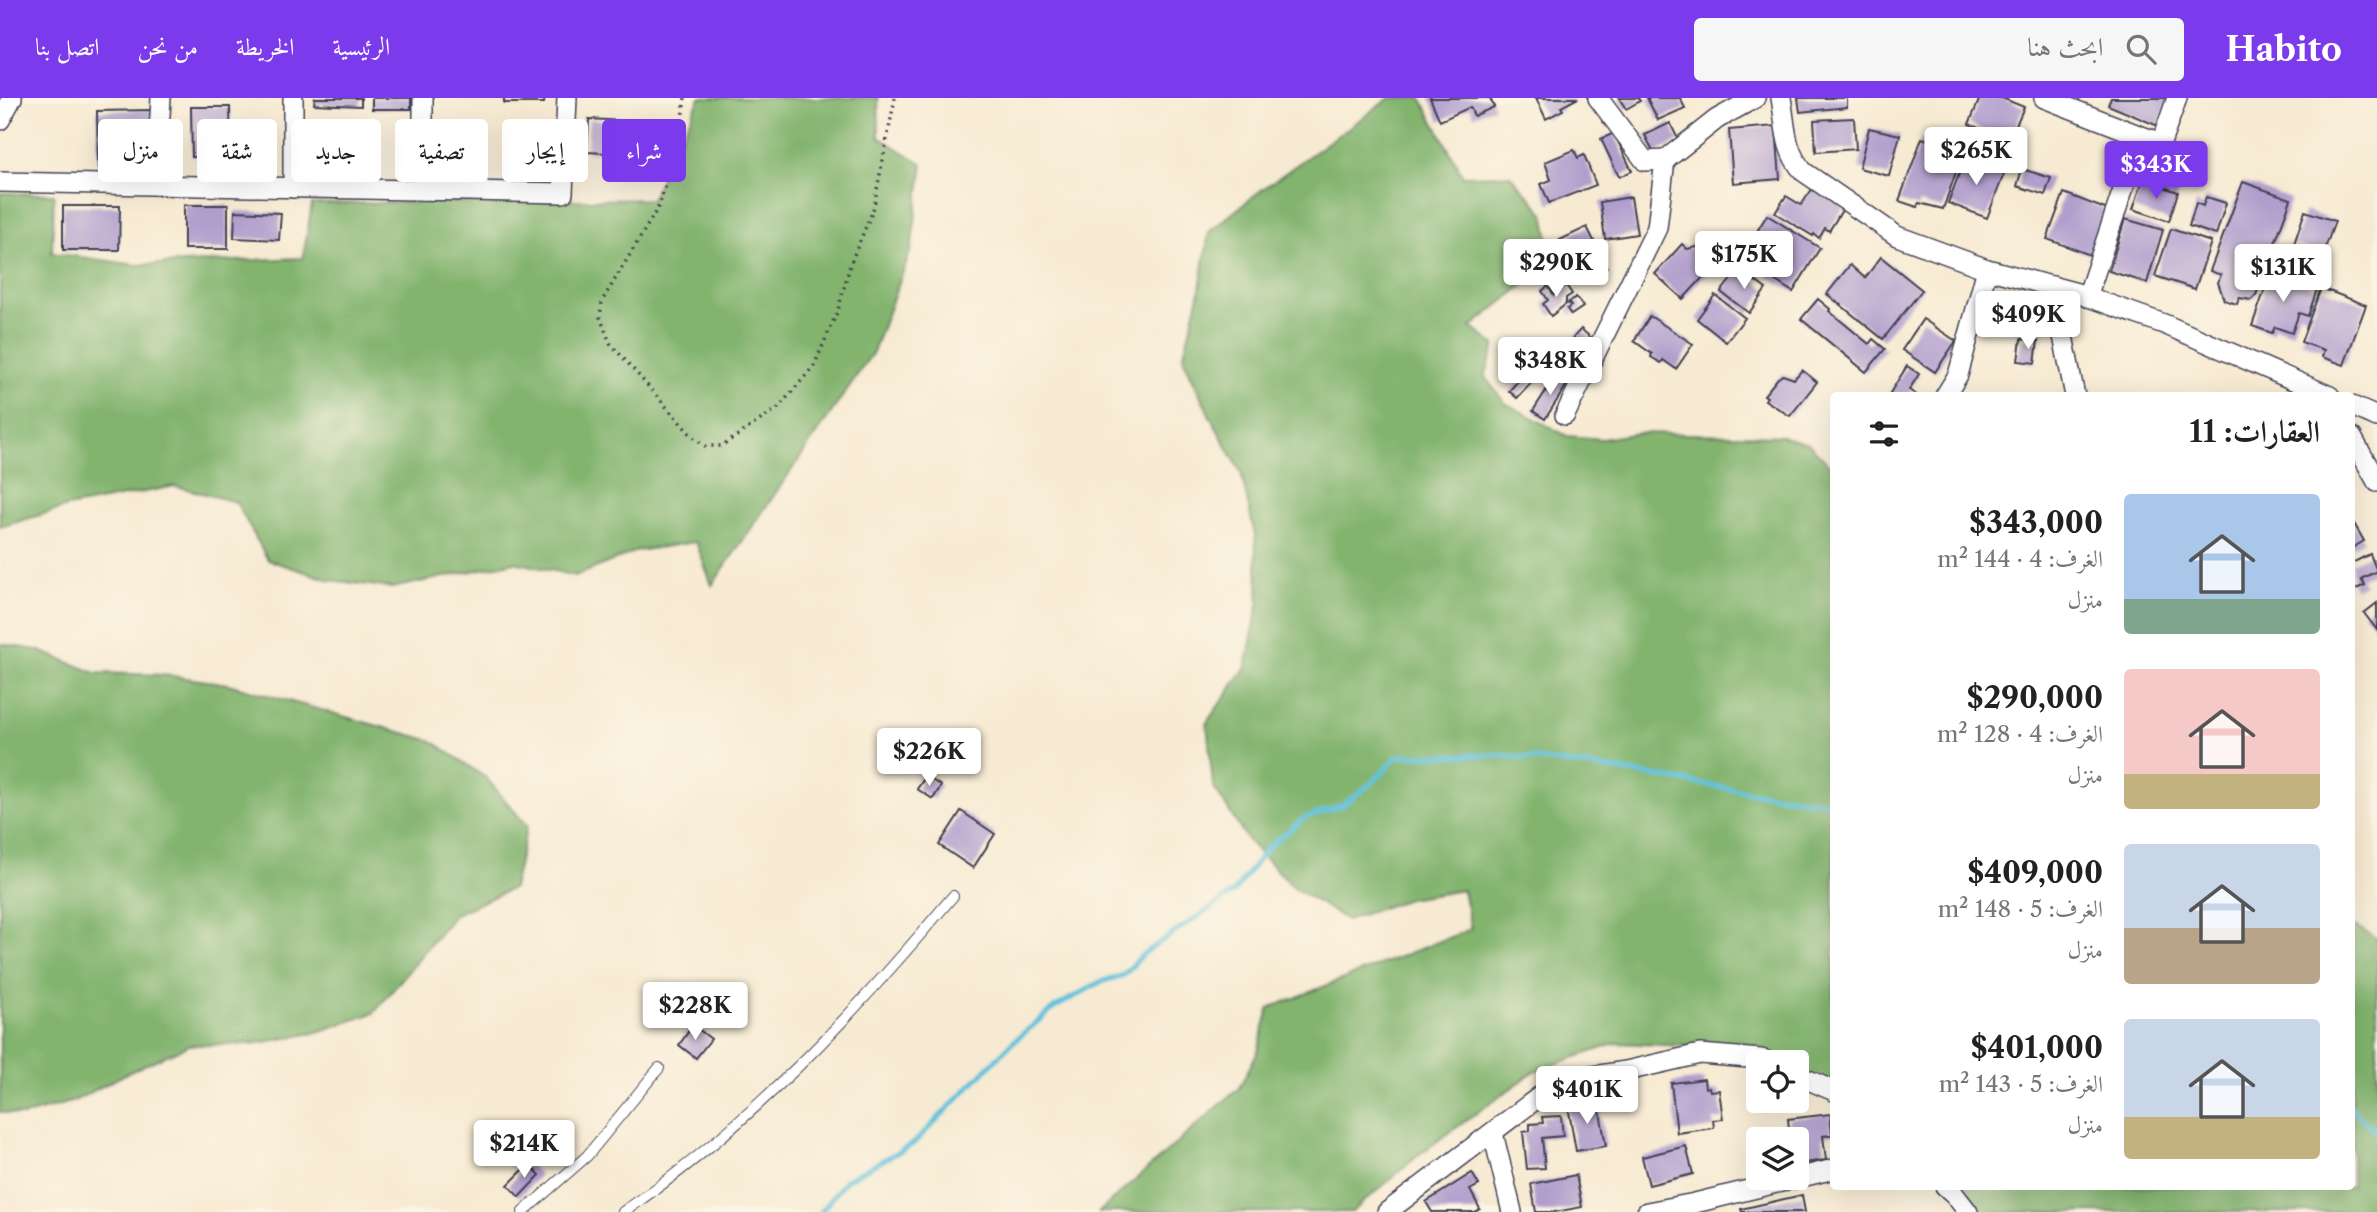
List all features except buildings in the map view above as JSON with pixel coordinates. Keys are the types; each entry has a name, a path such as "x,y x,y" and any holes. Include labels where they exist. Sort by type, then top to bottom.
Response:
{"street":[{"path":"0,120 12,98"},
{"path":"156,185 161,98"},
{"path":"293,98 293,188"},
{"path":"423,98 423,190"},
{"path":"0,182 563,193 567,98"},
{"path":"1598,98 1645,161 1665,160 1717,120 1755,98"},
{"path":"1781,98 1790,153 1804,172 1897,236 1987,270 2053,286 2164,324 2322,392"},
{"path":"2045,98 2161,143 2177,98"},
{"path":"2087,297 2141,136"},
{"path":"1564,415 1657,228 1665,160"},
{"path":"1947,392 1958,375 1987,270"},
{"path":"2053,286 2074,392"},
{"path":"2355,407 2377,417"},
{"path":"2355,442 2377,482"},
{"path":"1387,1212 1560,1081 1626,1071 1700,1054 1746,1058"},
{"path":"1809,1080 1830,1089"},
{"path":"1493,1133 1512,1212"},
{"path":"1647,1212 1830,1170"},
{"path":"1950,1190 1968,1212"}],"lane":[{"path":"623,1212 710,1149 752,1111 857,1007 953,896"},
{"path":"523,1212 587,1156 659,1068"}],"path":[{"path":"685,98 677,149 659,206 602,301 600,317 610,343 693,438 705,446 722,446 778,408 814,366 838,310 851,262 873,210 895,98"}],"green space":[{"path":"700,98 878,98 879,137 923,164 911,250 873,352 712,585 696,542 636,551 576,576 515,562 392,588 330,580 268,560 236,502 175,486 67,507 0,527 0,193 54,194 52,253 136,265 303,258 312,204 651,199 659,182 686,182 686,127"},
{"path":"1390,98 1421,98 1463,176 1510,175 1544,213 1553,262 1471,327 1495,345 1485,377 1505,403 1567,436 1602,439 1639,433 1782,436 1809,444 1830,466 1830,1087 1809,1078 1809,1050 1746,1050 1746,1057 1712,1047 1617,1043 1535,1071 1421,1153 1352,1212 1099,1212 1239,1088 1258,1051 1269,1008 1471,929 1463,890 1408,899 1347,920 1294,888 1249,842 1213,786 1207,722 1246,667 1259,601 1255,535 1241,472 1210,416 1183,358 1199,295 1209,232 1260,191"},
{"path":"0,644 37,650 96,673 165,675 228,684 432,741 486,778 527,826 513,888 455,914 374,1013 314,1033 253,1044 189,1045 74,1101 23,1116 0,1112"},
{"path":"2355,927 2377,938 2377,1212 1980,1212 1964,1190 2355,1190"}],"waterway":[{"path":"821,1212 846,1180 913,1144 1013,1042 1054,1008 1100,982 1124,975 1143,954 1234,892 1267,848 1304,818 1343,805 1374,781 1398,756 1505,755 1830,802"},
{"path":"2355,1111 2377,1134"}]}
